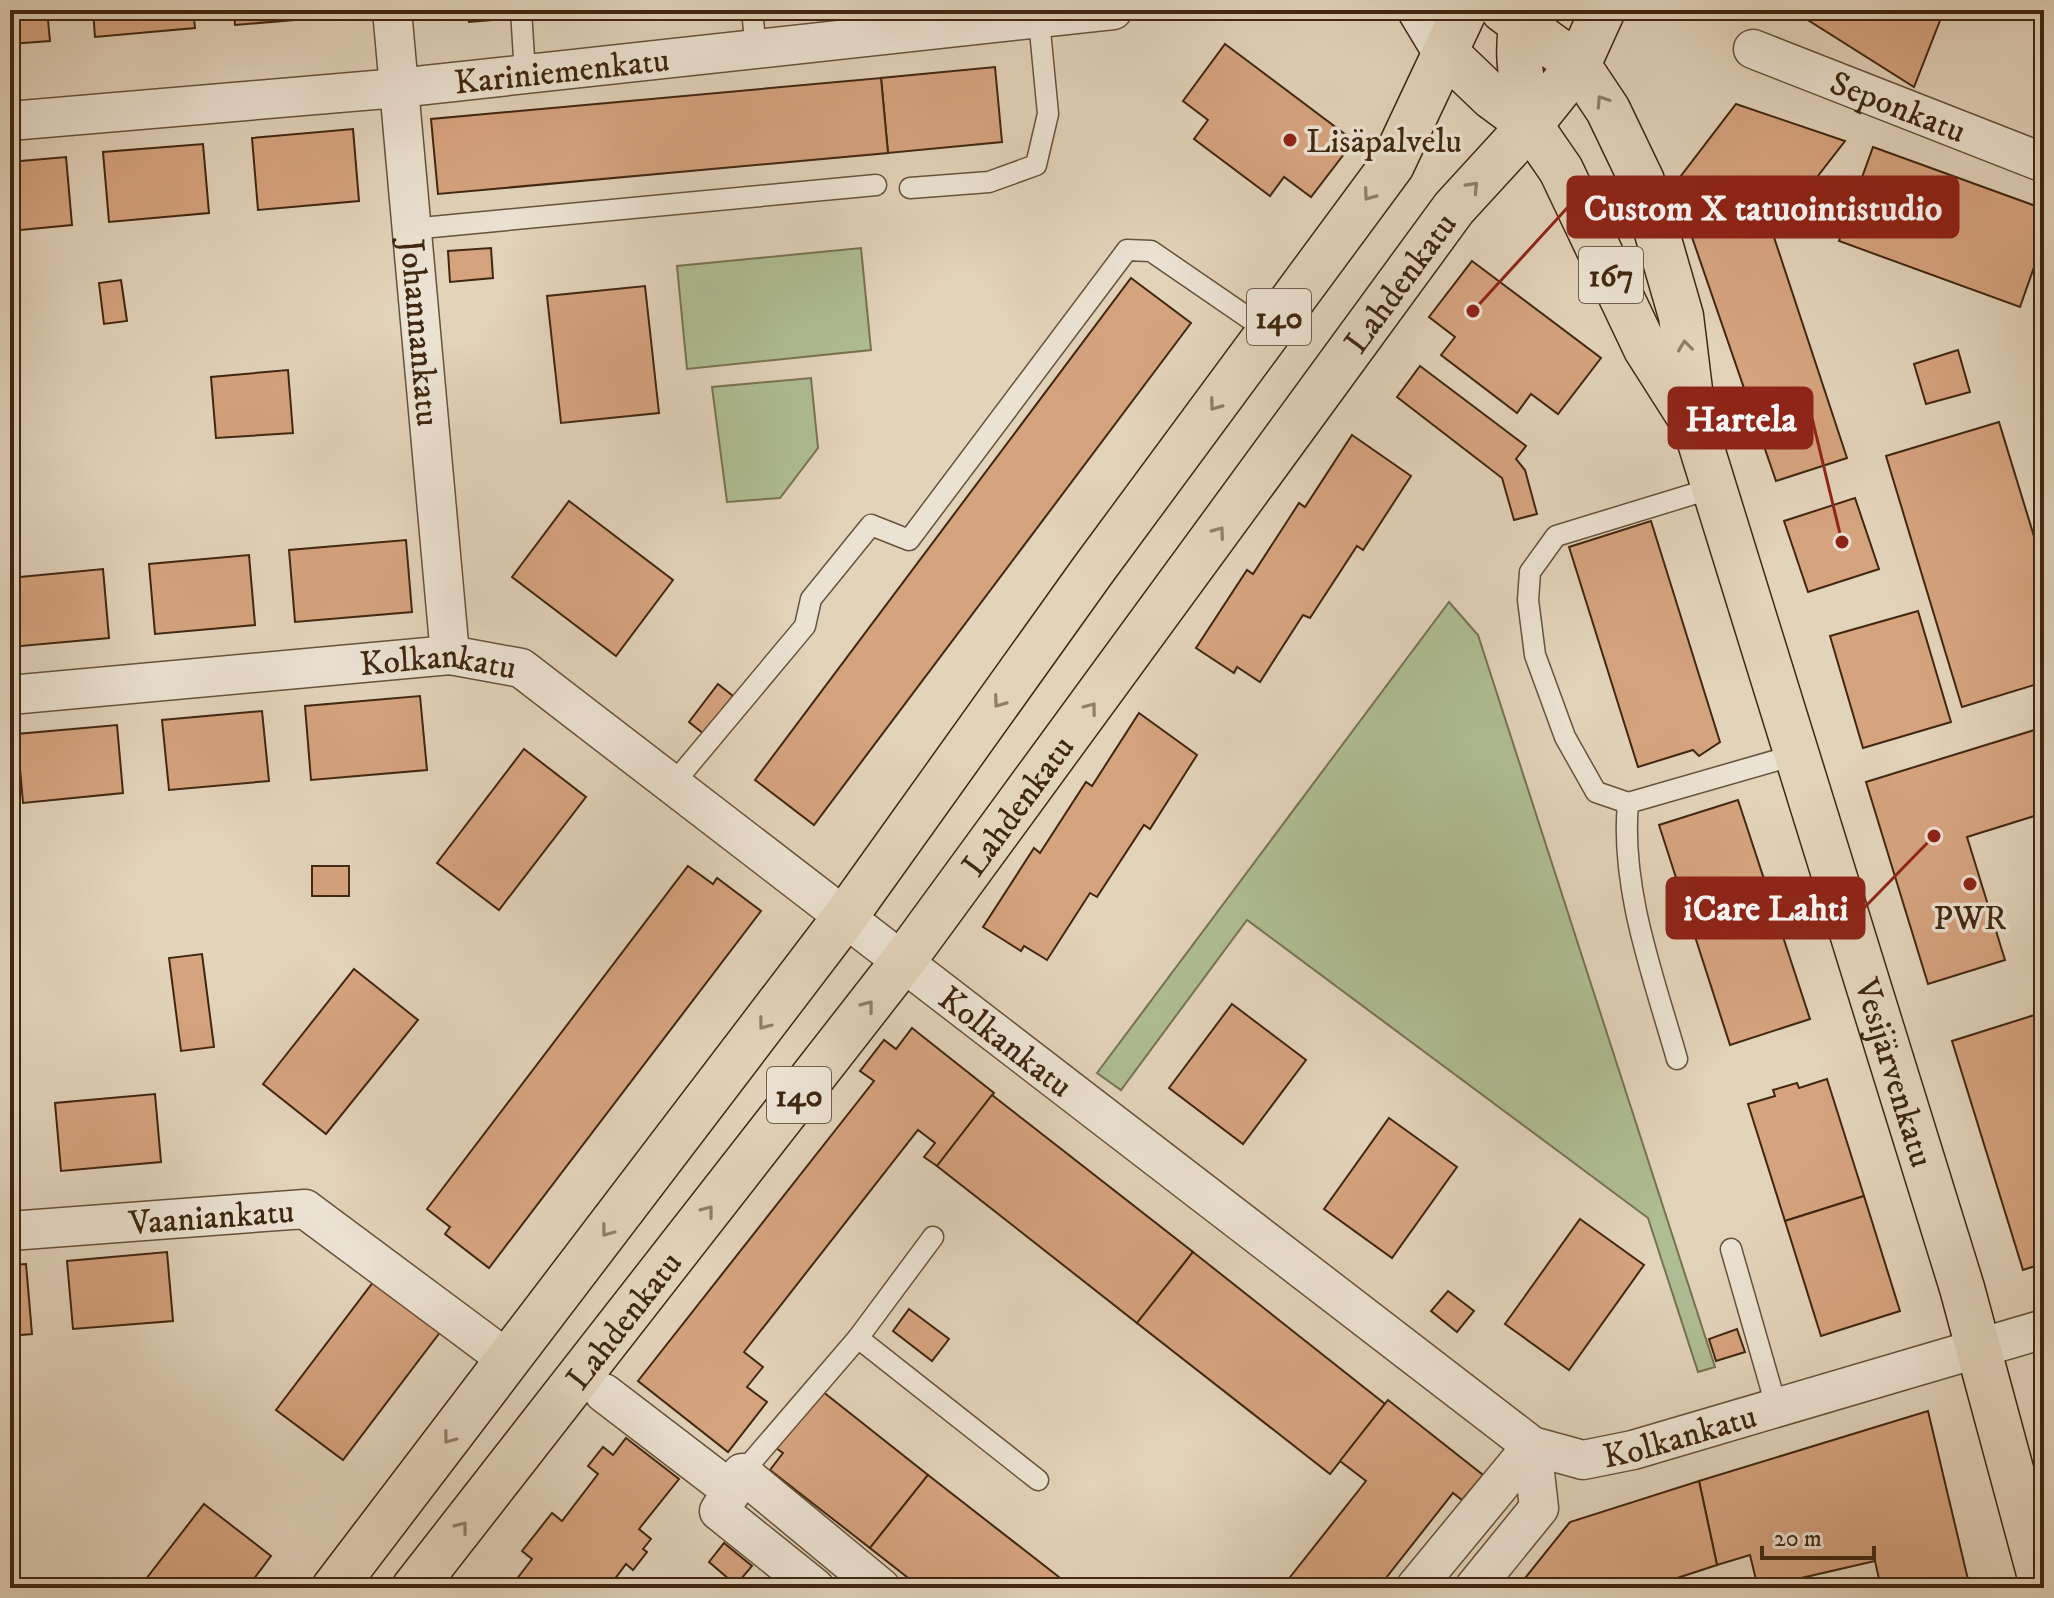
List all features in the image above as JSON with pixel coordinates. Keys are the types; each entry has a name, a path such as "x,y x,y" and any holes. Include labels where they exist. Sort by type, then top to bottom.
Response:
{"main road":[{"name":"Lahdenkatu","path":"334,1588 845,917 1392,165 1465,10"},
{"name":"Lahdenkatu","path":"414,1588 904,960 1454,208 1530,125 1578,65 1603,10"},
{"name":"Vesijärvenkatu","path":"1517,14 1578,65 1608,110 1642,181 1681,316 1694,423 1979,1351 2043,1588"},
{"path":"1517,14 1519,68 1530,125"},
{"name":"Vesijärvenkatu","path":"1446,53 1492,97 1530,125 1561,170 1646,349 1694,423"}],"street":[{"name":"Johannankatu","path":"392,10 450,655"},
{"name":"Kariniemenkatu","path":"10,121 398,88 756,50 946,20 1039,20 1113,10"},
{"name":"Vesijärvenkatu","path":"1420,10 1446,53"},
{"name":"Seponkatu","path":"1753,49 2044,163"},
{"name":"Kolkankatu","path":"10,695 450,655 521,668 1532,1446 1583,1460 1633,1450 1979,1351 2044,1329"},
{"name":"Vaaniankatu","path":"10,1231 305,1209 508,1360"},
{"path":"604,1393 808,1528 881,1588"},
{"path":"1415,1588 1532,1446"},
{"path":"1447,1549 1478,1583 1539,1508 1532,1446"},
{"path":"737,1482 719,1511 815,1588"},
{"path":"781,1561 808,1528"}],"lane":[{"path":"521,10 525,74"},
{"path":"752,10 756,50"},
{"path":"910,188 989,182 1036,165 1048,114 1039,20"},
{"path":"411,229 876,185"},
{"path":"673,784 805,626 811,599 871,525 909,540 1127,250 1151,251 1269,332"},
{"path":"1713,488 1556,536 1530,572 1528,600 1535,655 1565,737 1596,792 1628,803 1795,755"},
{"path":"1628,803 1624,844 1650,964 1677,1059"},
{"path":"737,1482 858,1338 933,1237"},
{"path":"1731,1249 1777,1409"},
{"path":"858,1338 1038,1480"}],"green space":[{"path":"861,248 871,350 687,369 677,266"},
{"path":"811,378 818,448 780,498 727,502 712,387"},
{"path":"1449,602 1478,635 1715,1367 1698,1372 1648,1218 1247,920 1121,1090 1097,1073"}],"building":[{"path":"10,10 47,10 50,41 10,44"},
{"path":"93,10 193,10 195,28 95,37"},
{"path":"234,10 352,10 352,15 235,25"},
{"path":"468,10 503,10 504,19 469,22"},
{"path":"1792,10 1938,10 1943,13 1914,87"},
{"path":"1225,44 1354,141 1311,197 1284,177 1270,196 1194,139 1208,120 1183,101"},
{"path":"995,67 1002,142 888,153 881,78"},
{"path":"881,78 888,153 438,194 431,119"},
{"path":"1736,104 1845,141 1807,190 1779,189 1766,213 1847,458 1776,481 1674,185"},
{"path":"353,129 359,201 258,210 252,138"},
{"path":"203,144 209,213 109,222 103,152"},
{"path":"1873,147 2044,209 2044,239 2020,307 1839,241"},
{"path":"66,157 72,225 10,231 10,162"},
{"path":"491,248 493,278 450,282 448,251"},
{"path":"1472,261 1601,358 1558,414 1531,394 1517,413 1441,355 1455,337 1429,317"},
{"path":"1131,278 1191,323 814,825 755,780"},
{"path":"121,280 127,321 104,324 99,283"},
{"path":"645,286 659,413 561,423 547,296"},
{"path":"1958,350 1970,392 1926,404 1914,364"},
{"path":"1420,366 1526,446 1516,459 1525,470 1537,514 1514,520 1502,478 1397,397"},
{"path":"288,370 293,433 216,438 211,377"},
{"path":"1999,422 2044,569 2044,682 1962,707 1886,456"},
{"path":"1352,435 1411,476 1363,550 1357,546 1310,618 1303,615 1260,682 1237,667 1234,673 1196,648 1247,570 1253,574 1299,503 1305,507"},
{"path":"1855,498 1879,569 1808,592 1784,521"},
{"path":"569,501 673,580 616,656 512,577"},
{"path":"1651,521 1720,742 1699,756 1693,750 1638,767 1569,547"},
{"path":"406,540 412,612 295,622 289,550"},
{"path":"249,555 255,625 155,634 149,564"},
{"path":"103,569 109,638 10,647 10,578"},
{"path":"1918,611 1951,722 1863,748 1830,636"},
{"path":"718,684 733,696 704,734 689,722"},
{"path":"420,696 427,770 311,780 305,706"},
{"path":"262,711 269,781 169,790 162,720"},
{"path":"1139,713 1197,755 1150,829 1144,825 1097,897 1090,893 1047,960 1024,946 1021,951 983,927 1034,848 1040,853 1086,782 1092,786"},
{"path":"117,725 123,793 23,803 17,734"},
{"path":"2044,727 2044,813 1967,837 2005,960 1928,984 1866,782"},
{"path":"524,749 586,797 499,910 437,863"},
{"path":"1738,800 1810,1019 1730,1045 1659,825"},
{"path":"312,866 349,866 349,896 312,896"},
{"path":"688,866 713,884 717,878 761,911 489,1268 445,1234 450,1227 427,1209"},
{"path":"202,954 214,1047 181,1051 169,958"},
{"path":"354,969 418,1020 326,1134 263,1084"},
{"path":"1232,1004 1306,1060 1243,1144 1169,1088"},
{"path":"2044,1012 2044,1263 2023,1270 1952,1041"},
{"path":"912,1028 994,1093 937,1166 924,1157 935,1143 918,1130 744,1352 763,1367 747,1387 767,1402 728,1452 638,1381 874,1081 860,1071 884,1040 896,1049"},
{"path":"1827,1079 1864,1196 1785,1221 1748,1104 1775,1096 1773,1090 1797,1083 1799,1088"},
{"path":"155,1094 161,1162 61,1171 55,1103"},
{"path":"992,1095 1193,1252 1137,1323 937,1166"},
{"path":"10,1106 14,1106 20,1175 10,1176"},
{"path":"1389,1118 1457,1167 1392,1258 1324,1209"},
{"path":"1864,1196 1900,1311 1821,1336 1785,1221"},
{"path":"1580,1219 1644,1265 1569,1370 1505,1324"},
{"path":"167,1252 173,1321 73,1329 67,1261"},
{"path":"1193,1252 1385,1404 1330,1474 1137,1323"},
{"path":"26,1264 32,1334 10,1336 10,1265"},
{"path":"374,1281 441,1331 343,1460 276,1410"},
{"path":"1448,1291 1474,1311 1457,1332 1431,1311"},
{"path":"909,1309 949,1339 932,1361 893,1331"},
{"path":"1737,1329 1745,1352 1716,1361 1709,1339"},
{"path":"822,1391 928,1475 870,1548 770,1470 783,1453 776,1448"},
{"path":"1388,1400 1483,1475 1462,1500 1453,1493 1378,1588 1296,1588 1287,1581 1366,1481 1340,1461"},
{"path":"1928,1411 1970,1588 1881,1588 1875,1561 1758,1588 1750,1555 1717,1565 1699,1481"},
{"path":"626,1438 679,1479 639,1529 651,1539 643,1549 647,1552 633,1570 626,1564 608,1588 510,1588 532,1559 522,1551 552,1513 562,1521 598,1474 588,1466 603,1447 613,1455"},
{"path":"928,1475 1073,1588 921,1588 870,1548"},
{"path":"1699,1481 1717,1565 1668,1581 1670,1588 1645,1588 1642,1578 1619,1588 1517,1588 1570,1522"},
{"path":"204,1504 271,1556 247,1588 139,1588"},
{"path":"724,1543 752,1566 736,1585 709,1562"}],"place":[{"name":"Lisäpalvelu","path":"1290,140"},
{"name":"Custom X tatuointistudio","path":"1473,311"},
{"name":"Hartela","path":"1842,542"},
{"name":"iCare Lahti","path":"1934,836"},
{"name":"PWR","path":"1970,884"}]}
